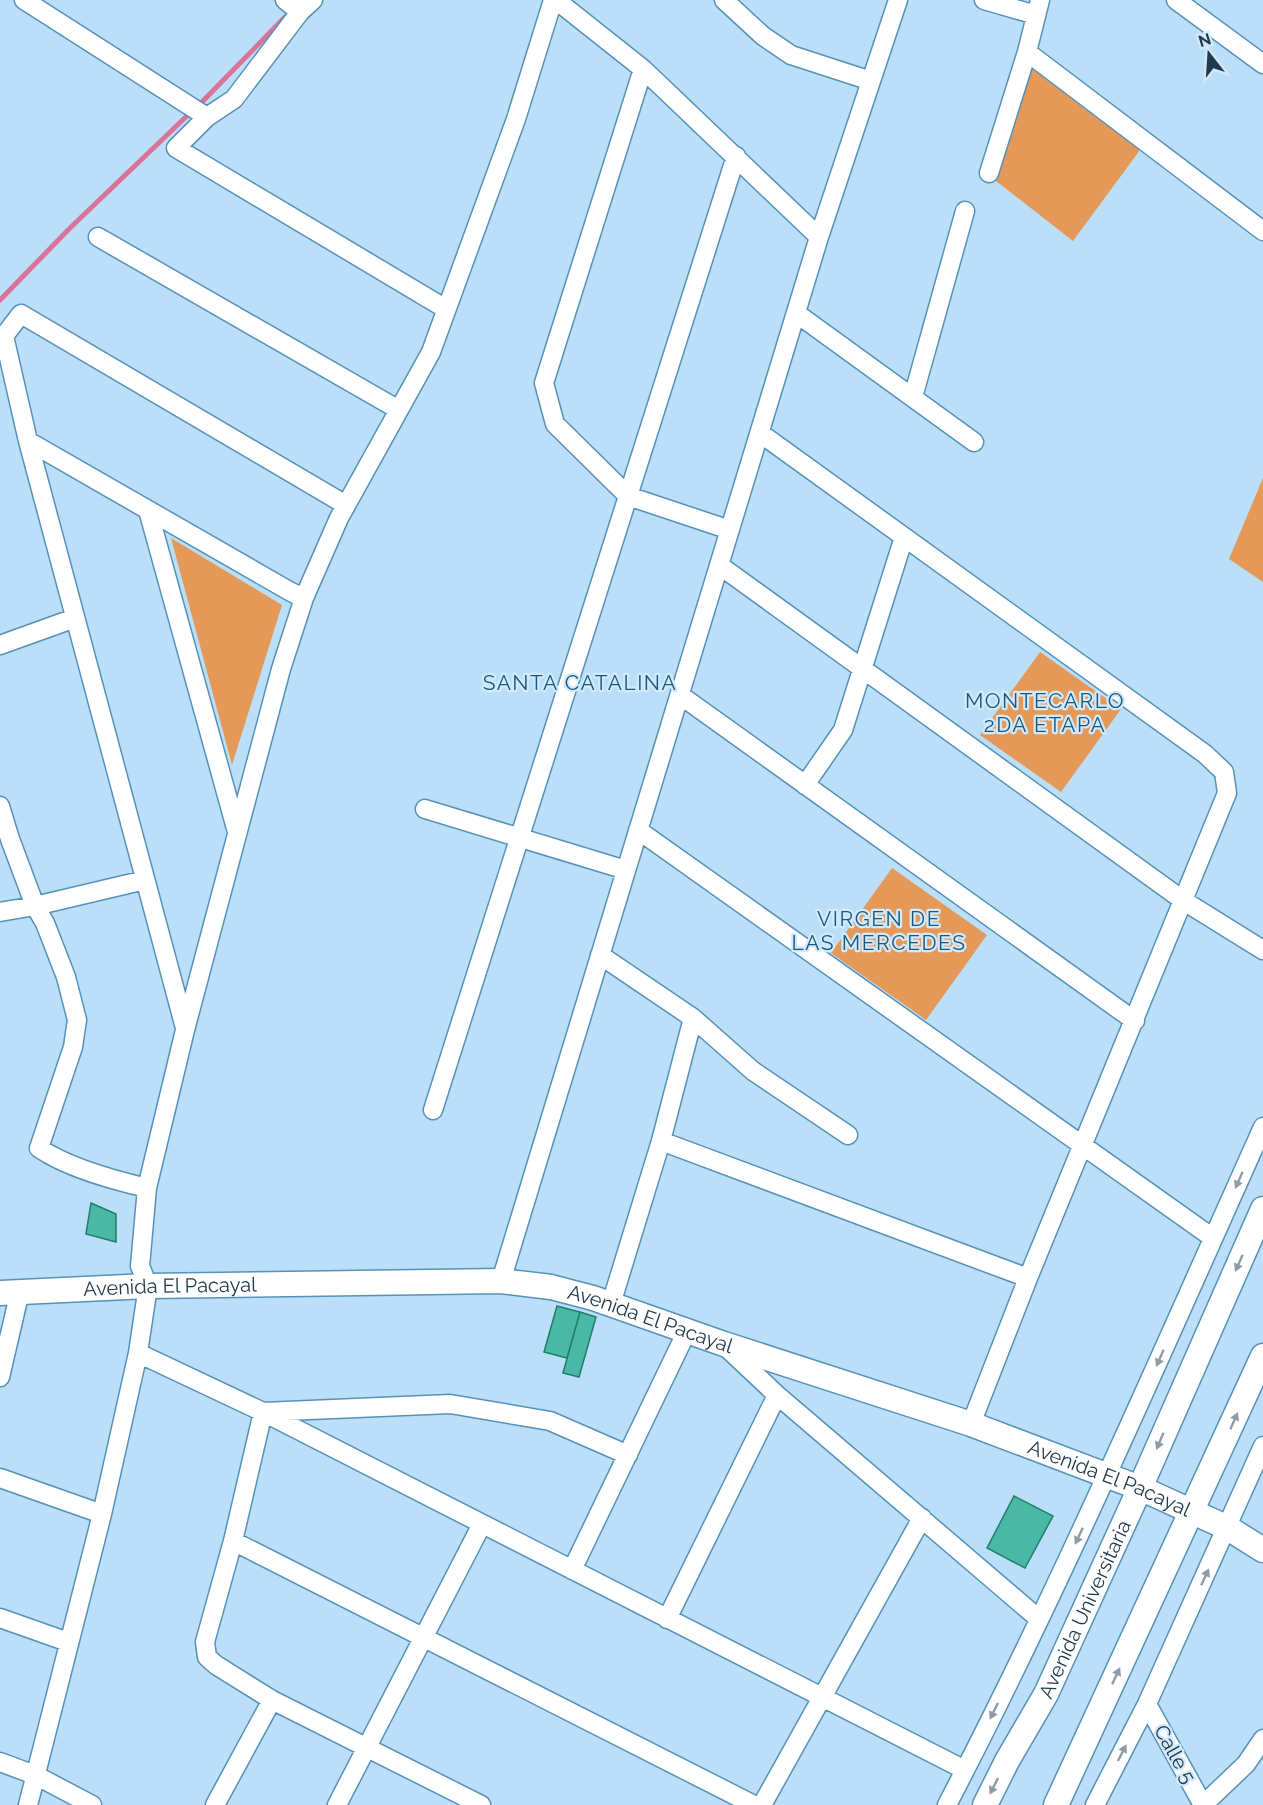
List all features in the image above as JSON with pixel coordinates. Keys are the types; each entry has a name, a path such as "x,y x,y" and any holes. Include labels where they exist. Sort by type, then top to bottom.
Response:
{"street":[{"path":"24,0 207,117"},
{"path":"285,0 307,6 234,99 207,117 176,148 446,309"},
{"path":"28,1805 102,1514 138,1353 148,1286 140,1266 147,1188 185,1030 281,669 304,598 346,505 431,352 516,119 555,0 643,69 819,237"},
{"path":"724,0 763,36 791,55 871,81"},
{"path":"501,1281 819,237 898,0"},
{"path":"984,0 1038,8 1027,52 989,173"},
{"path":"1176,0 1263,64"},
{"path":"1027,52 1263,231"},
{"path":"643,69 544,383 555,424 628,496 730,530"},
{"path":"433,1110 736,156"},
{"path":"913,397 966,210"},
{"path":"98,237 399,410"},
{"path":"796,313 974,442"},
{"path":"185,1030 2,336 21,314 346,505"},
{"path":"760,433 1205,754 1224,772 1227,793 1028,1278 971,1424"},
{"path":"28,441 304,598"},
{"path":"148,510 237,833"},
{"path":"805,785 843,730 904,537"},
{"path":"720,565 1184,901 1263,950"},
{"path":"0,645 75,618"},
{"path":"680,695 1134,1021"},
{"path":"0,807 35,906 45,923 66,977 77,1020 73,1047 39,1148 51,1157 121,1182 147,1188"},
{"path":"425,809 626,870"},
{"path":"638,830 1213,1238"},
{"path":"0,912 145,880"},
{"path":"600,955 693,1018 753,1071 848,1135"},
{"path":"611,1304 661,1141 693,1018"},
{"path":"947,1805 1108,1475 1263,1127"},
{"path":"661,1141 1028,1278"},
{"name":"Avenida Universitaria","path":"985,1805 1007,1761 1046,1694 1263,1209"},
{"name":"Avenida El Pacayal","path":"10,1292 148,1286 501,1281 551,1287 611,1304 724,1344 971,1424 1140,1488 1228,1528 1263,1550"},
{"path":"0,1377 10,1292"},
{"path":"572,1570 687,1331"},
{"path":"724,1344 777,1395 1039,1619"},
{"path":"138,1353 263,1412 965,1770"},
{"path":"1056,1805 1263,1356"},
{"path":"667,1619 777,1395"},
{"path":"263,1412 450,1404 550,1422 628,1455"},
{"path":"263,1412 233,1541 206,1642 207,1657 272,1700 481,1805"},
{"path":"1095,1805 1147,1704 1263,1446"},
{"path":"0,1478 102,1514"},
{"path":"762,1805 922,1518"},
{"path":"338,1805 482,1524"},
{"path":"233,1541 754,1805"},
{"path":"0,1618 68,1642"},
{"path":"215,1805 272,1700"},
{"name":"Calle 5","path":"1147,1704 1203,1805"},
{"path":"1203,1805 1246,1764 1263,1738"},
{"path":"0,1762 35,1775 92,1805"}],"shaded area":[{"path":"1032,68 1140,150 1073,241 996,181"},
{"path":"1263,478 1263,582 1229,559"},
{"path":"171,538 282,605 232,765"},
{"path":"1040,652 1121,709 1061,792 980,735"},
{"path":"892,868 987,935 926,1020 831,953"}],"building":[{"path":"91,1203 116,1214 116,1242 86,1234"},
{"path":"557,1306 580,1312 567,1358 544,1352"},
{"path":"580,1312 596,1317 579,1377 563,1373"},
{"path":"1014,1496 1053,1516 1025,1568 987,1548"}],"waterway":[{"path":"198,106 290,12"},
{"path":"0,300 70,228 191,112"}],"district":[{"name":"SANTA CATALINA","path":"580,683"},
{"name":"MONTECARLO 2DA ETAPA","path":"1045,713"},
{"name":"VIRGEN DE LAS MERCEDES","path":"879,931"}]}
